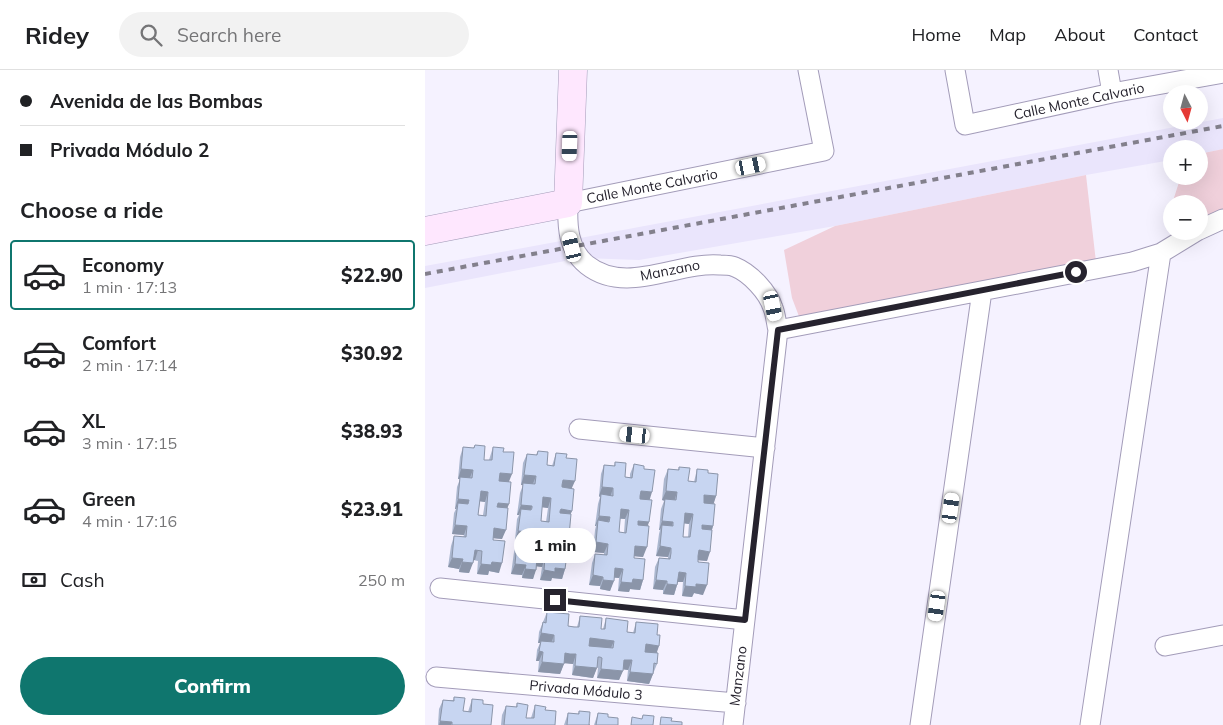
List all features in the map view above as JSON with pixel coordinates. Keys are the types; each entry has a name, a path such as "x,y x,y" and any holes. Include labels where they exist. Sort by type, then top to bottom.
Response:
{"street":[{"path":"425,231 568,203 573,70"},
{"name":"Calle Monte Calvario","path":"568,203 824,151 808,70"},
{"name":"Calle Monte Calvario","path":"955,70 965,125 1112,93 1223,73"},
{"path":"1108,70 1112,93"},
{"name":"Manzano","path":"568,203 567,224 572,247 581,260 594,270 614,277 639,277 707,264 734,266 758,283 773,306 778,330 733,725"},
{"path":"1208,227 1223,220"},
{"path":"778,330 1132,262 1161,253 1183,240"},
{"path":"1091,725 1161,253"},
{"path":"919,725 982,291"},
{"path":"579,429 765,448"},
{"path":"440,588 745,620"},
{"path":"1165,646 1223,635"},
{"name":"Privada Módulo 3","path":"436,677 736,702"}],"shaded area":[{"path":"1223,118 1223,149 1208,152 1208,140 1163,140 1163,161 1086,175 835,226 639,260 583,258 580,238 1163,129 1208,130 1208,121"},
{"path":"1223,149 1223,211 1208,215 1208,195 1175,195 1178,185 1208,185 1208,152"},
{"path":"1086,175 1096,262 800,319 792,298 784,250 835,226"},
{"path":"561,241 565,261 425,288 425,266"}],"building":[{"path":"475,445 485,446 484,460 492,460 493,447 504,448 503,452 514,452 512,474 500,473 499,481 511,482 509,504 498,503 497,507 508,508 506,530 494,528 493,540 505,541 502,563 481,564 482,551 475,550 473,563 462,562 463,559 452,558 454,536 466,537 467,526 455,525 458,503 468,504 469,500 458,499 460,477 472,478 473,470 461,469 463,447 474,448","holes":["481,491 488,492 486,516 478,515"]},
{"path":"538,451 548,452 547,465 554,466 556,453 567,454 566,458 577,459 575,481 563,480 562,485 562,487 574,489 572,511 561,509 560,511 560,513 571,514 569,536 557,535 556,546 568,547 565,569 555,568 555,572 544,570 545,557 537,557 536,570 525,569 526,565 515,564 517,542 529,543 530,532 518,531 521,509 531,510 532,508 532,506 521,505 523,483 535,484 536,476 524,475 527,454 537,455","holes":["543,497 551,498 549,522 541,521"]},
{"path":"615,462 626,463 625,477 632,478 634,464 644,466 644,469 655,470 652,492 641,491 640,496 640,499 652,500 649,522 638,521 638,525 649,526 647,547 635,546 634,558 645,559 643,580 633,579 632,583 621,582 623,569 615,568 614,581 603,580 603,577 593,575 595,554 607,555 608,544 596,542 598,520 609,522 610,517 599,516 601,494 613,496 613,488 602,487 604,465 615,466","holes":["621,509 629,510 626,533 619,532"]},
{"path":"679,467 690,468 688,481 696,482 697,469 708,470 708,473 718,474 716,496 704,495 704,503 715,504 713,526 702,525 702,529 712,530 710,552 699,550 698,556 698,562 709,563 707,585 685,586 686,573 679,572 677,585 667,584 667,581 656,580 659,558 670,559 671,553 671,548 660,546 662,525 673,526 673,522 662,521 665,499 676,500 677,492 666,491 668,469 679,470","holes":["685,513 693,514 690,537 683,537"]},
{"path":"547,612 569,614 568,626 574,627 579,627 580,616 602,618 601,629 605,629 606,618 628,621 627,632 635,633 636,622 658,624 659,646 646,644 645,652 658,653 657,664 654,663 653,674 630,672 632,660 624,660 623,671 601,669 602,658 600,657 598,657 597,668 575,666 576,654 565,653 564,664 542,662 543,652 539,651 541,641 554,642 554,635 541,633 543,622 546,623","holes":["590,638 614,641 613,648 589,646"]},
{"path":"454,697 465,698 463,711 471,712 472,699 483,700 483,704 493,705 491,725 452,725 452,722 440,721 443,700 454,701"},
{"path":"517,703 528,705 526,718 534,718 535,705 546,707 545,710 556,711 555,725 504,725 506,706 517,707"},
{"path":"579,711 590,712 589,725 567,725 568,713 579,714"},
{"path":"598,713 618,718 618,725 596,725"},
{"path":"643,715 654,716 653,725 631,725 632,717 642,719"},
{"path":"661,717 672,718 671,721 682,722 682,725 660,725"}],"railway":[{"path":"425,274 1223,126"}],"route":[{"path":"555,600 745,620 778,330 1076,272"}]}
